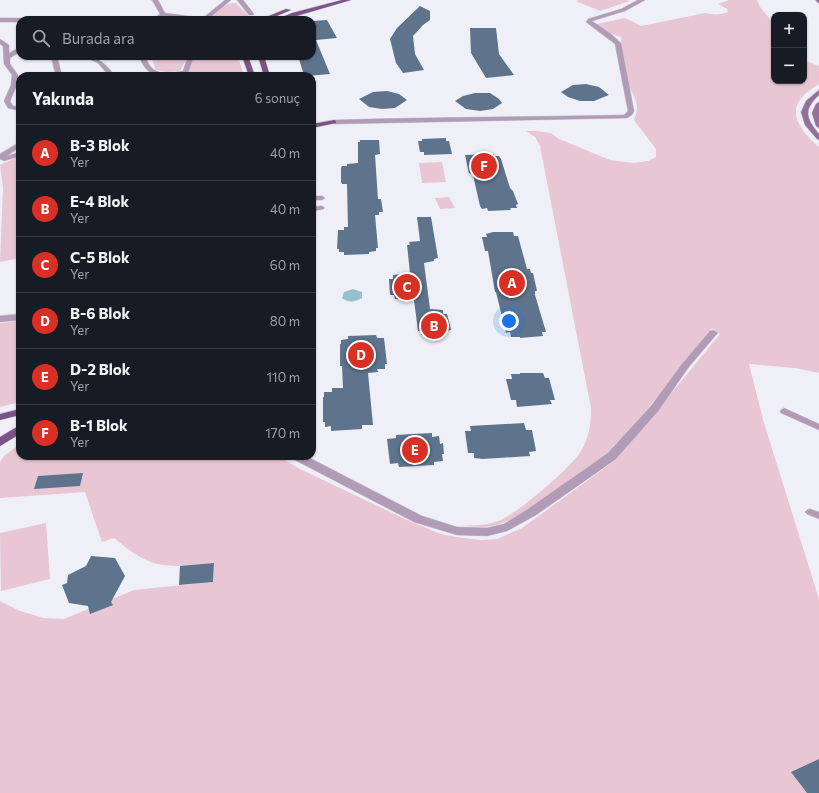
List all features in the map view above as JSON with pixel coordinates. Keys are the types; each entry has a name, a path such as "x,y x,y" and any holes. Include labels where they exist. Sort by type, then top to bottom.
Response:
{"main road":[{"path":"272,16 288,10 327,0"},
{"path":"289,16 348,0"},
{"path":"246,60 251,72"},
{"path":"261,60 266,72"},
{"path":"819,92 808,102 804,112 808,125 819,138"},
{"path":"819,104 815,113 819,126"},
{"path":"316,123 334,122"},
{"path":"0,417 16,413"},
{"path":"0,434 16,431"},
{"path":"0,442 16,432"}],"street":[{"path":"155,0 163,14"},
{"path":"209,16 228,0"},
{"path":"240,0 250,14"},
{"path":"334,122 625,117 630,114 631,111 618,42 589,22 590,20 627,8 642,0"},
{"path":"160,16 163,14 177,16"},
{"path":"0,20 16,20"},
{"path":"0,41 5,43 8,48 6,58 7,64 15,76 14,85 8,95 7,101 10,107 16,108"},
{"path":"6,58 16,51"},
{"path":"55,60 58,72"},
{"path":"95,60 100,62 109,72"},
{"path":"143,60 145,66 151,72"},
{"path":"185,72 190,60"},
{"path":"0,158 16,147"},
{"path":"0,161 16,155"},
{"path":"0,319 16,318"},
{"path":"305,460 418,519 456,531 488,532 506,527 532,512 612,456 654,408 713,334"}],"lane":[{"path":"316,198 322,198"},
{"path":"316,208 322,208"},
{"path":"784,411 819,426"}],"shaded area":[{"path":"729,0 757,0 760,7 771,20 771,84 807,84 807,61 819,66 819,84 802,97 797,106 796,113 797,119 804,132 819,147 819,373 795,368 749,364 764,423 819,599 819,793 0,793 0,601 20,611 44,618 64,619 134,590 213,582 214,563 187,566 161,565 140,557 114,538 102,542 85,492 0,498 0,462 4,456 16,447 16,460 285,460 300,469 407,520 441,534 480,540 497,539 522,528 617,459 720,334 712,328 622,441 609,453 518,517 497,525 483,528 459,525 469,526 493,523 506,517 529,501 564,471 579,454 587,438 590,426 591,408 540,146 535,137 526,131 551,133 559,139 610,160 634,163 648,161 656,157 656,149 634,120 637,105 633,93 622,75 620,68 619,61 621,37 611,34 597,24 625,18 641,26 705,13 722,14 728,12 727,9 718,4"},
{"path":"576,1 630,1 600,11"},
{"path":"236,3 248,16 213,16 221,7"},
{"path":"153,60 186,60 180,71 166,72 155,69"},
{"path":"193,60 239,60 243,72 188,72"},
{"path":"16,158 16,259 0,262 3,188 0,165"},
{"path":"442,162 446,182 422,183 419,163"},
{"path":"449,197 455,208 440,209 435,198"},
{"path":"16,321 16,403 0,407 0,323"},
{"path":"46,523 50,579 1,591 0,533"}],"water":[{"path":"353,289 362,292 362,298 347,301 342,298 344,292"}],"building":[{"path":"420,6 430,11 430,20 413,36 415,54 424,70 403,73 396,63 390,39 397,28"},
{"path":"327,20 337,38 316,40 316,21"},
{"path":"470,28 496,28 499,54 514,75 486,78 471,53"},
{"path":"316,40 330,74 316,75 316,72 303,72 299,60 316,60"},
{"path":"586,84 599,87 609,95 594,101 580,101 568,97 561,92 573,85"},
{"path":"387,91 399,94 407,100 395,108 382,109 369,107 359,99 373,92"},
{"path":"475,93 490,93 502,103 493,109 480,111 466,109 455,101 463,96"},
{"path":"446,138 446,141 449,141 452,154 424,155 424,152 420,152 418,141 422,141 422,139"},
{"path":"360,140 379,140 380,154 375,155 378,199 381,199 383,212 379,212 379,215 375,215 378,248 376,248 376,251 369,252 369,254 344,255 344,252 339,252 339,249 337,249 338,230 344,230 344,227 348,227 347,184 342,184 341,182 341,168 342,166 347,166 347,164 358,163 358,142 360,142"},
{"path":"494,154 494,156 499,156 501,159 510,188 513,191 518,204 516,205 517,208 510,208 511,210 488,211 487,208 482,209 480,206 473,175 469,173 465,155"},
{"path":"417,217 431,217 438,258 434,259 434,261 424,263 430,309 443,310 443,314 447,314 451,330 446,331 447,334 421,335 421,331 418,331 414,300 395,299 394,295 390,295 389,279 393,279 393,275 410,273 407,245 410,245 409,242 420,241"},
{"path":"493,232 513,232 514,236 518,236 527,269 530,269 531,273 533,273 537,291 535,291 535,295 546,332 542,332 543,336 520,338 511,337 510,332 506,333 495,292 488,251 485,251 482,237 487,237 486,234"},
{"path":"376,335 377,338 384,338 387,364 385,364 385,369 377,369 378,372 368,373 373,425 362,425 362,429 331,431 331,426 325,427 325,422 323,422 323,397 324,392 332,392 332,388 343,388 342,366 340,366 341,340 348,339 348,336"},
{"path":"543,373 545,378 549,378 555,400 550,400 552,404 517,407 516,400 511,400 506,379 512,379 511,374"},
{"path":"524,423 526,430 532,430 536,451 529,452 530,456 483,459 474,458 474,453 468,453 465,431 471,431 470,426"},
{"path":"432,433 432,437 439,436 440,444 443,443 443,461 434,462 434,465 399,467 398,463 390,464 387,439 396,438 396,435"},
{"path":"83,473 80,486 34,489 38,476"},
{"path":"91,556 115,558 125,576 111,602 113,605 90,614 88,606 69,603 62,585 67,583 68,575 86,566"},
{"path":"214,563 213,582 179,585 180,566"},
{"path":"819,759 819,793 807,793 791,772"}],"place":[{"name":"B-1 Blok","path":"484,166"},
{"name":"B-3 Blok","path":"512,283"},
{"name":"C-5 Blok","path":"407,287"},
{"name":"E-4 Blok","path":"434,326"},
{"name":"B-6 Blok","path":"361,355"},
{"name":"D-2 Blok","path":"415,450"}]}
